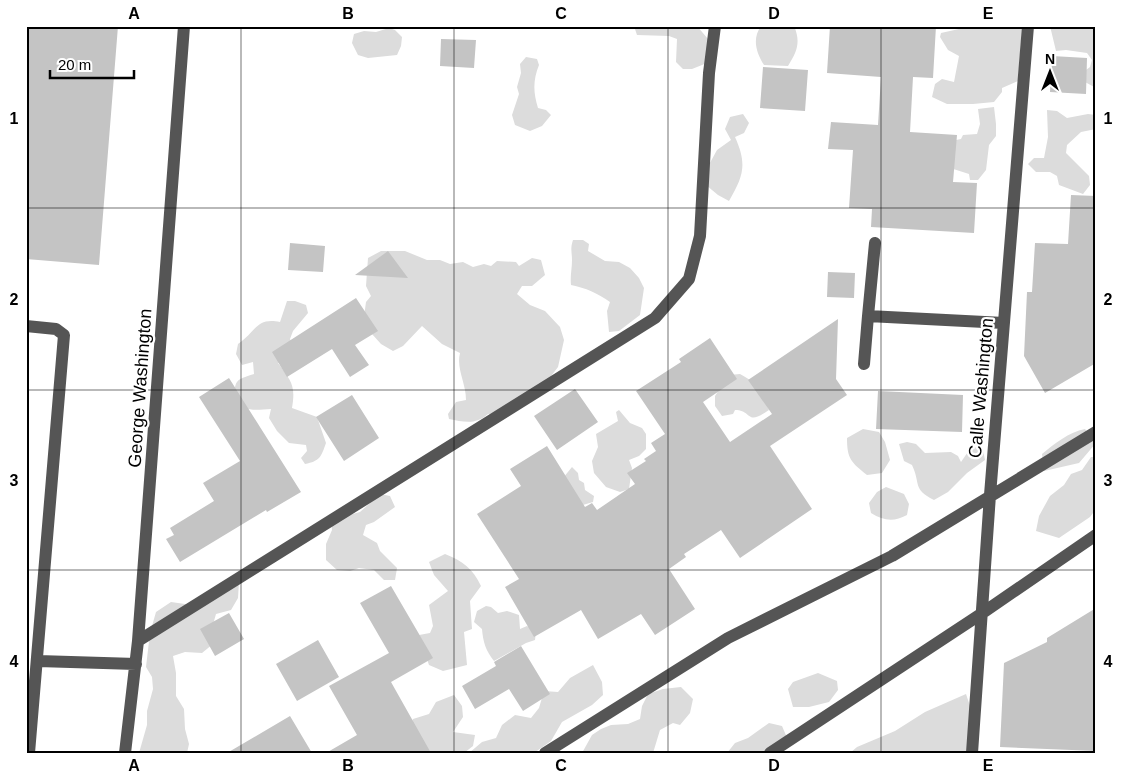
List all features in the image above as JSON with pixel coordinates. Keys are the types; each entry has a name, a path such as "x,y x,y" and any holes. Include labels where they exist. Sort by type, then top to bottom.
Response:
{"street":[{"name":"George Washington","path":"125,753 138,640 184,26"},
{"path":"138,640 655,318 689,280 700,236 709,73 715,26"},
{"name":"Calle Washington","path":"972,753 990,495 1028,26"},
{"path":"864,364 875,243"},
{"path":"868,316 1004,323"},
{"path":"26,326 56,329 64,335 29,753"},
{"path":"545,753 728,638 892,556 1096,432"},
{"path":"770,753 981,614 1096,535"},
{"path":"38,660 136,664"}],"shaded area":[{"path":"634,26 697,26 708,39 707,63 692,69 683,69 676,62 677,39 669,36 637,35"},
{"path":"761,26 794,26 798,42 794,56 788,66 764,65 756,46 758,31"},
{"path":"960,26 1022,26 1018,81 1002,88 1002,92 994,102 947,104 932,97 935,84 942,79 954,82 959,56 948,50 940,37 941,33 959,29"},
{"path":"1050,26 1096,26 1096,88 1085,82 1082,73 1090,67 1092,60 1087,53 1066,50 1056,51"},
{"path":"389,28 395,30 402,37 397,55 368,58 358,55 352,43 354,34 364,31 376,32"},
{"path":"526,57 537,59 539,65 534,86 536,102 538,108 546,110 551,115 542,126 530,131 515,125 512,115 519,94 517,87 521,73 520,64"},
{"path":"994,107 996,136 989,145 986,170 978,180 970,180 969,174 944,166 951,141 961,139 963,135 977,134 980,124 978,109"},
{"path":"1047,110 1057,111 1067,118 1088,114 1096,115 1096,129 1081,132 1067,145 1066,153 1089,176 1090,185 1083,194 1059,185 1057,176 1050,172 1036,172 1028,164 1034,158 1044,158 1048,137"},
{"path":"743,114 749,123 744,133 735,137 741,155 741,176 729,201 706,185 705,172 717,150 731,140 725,129 730,117"},
{"path":"573,240 583,240 589,244 588,251 605,261 619,262 630,268 639,278 644,288 640,315 619,331 609,332 607,311 610,302 591,291 571,285 571,248"},
{"path":"381,251 405,251 427,260 440,260 450,264 463,262 473,267 484,264 491,266 497,261 516,262 519,266 532,258 541,260 545,275 532,286 522,286 517,294 530,305 545,311 560,327 564,340 558,367 545,384 511,412 488,414 479,420 470,422 449,419 448,414 456,402 466,400 459,365 460,353 442,344 422,326 403,346 393,351 381,344 363,324 366,302 371,296 366,286 368,258"},
{"path":"287,301 295,301 306,305 308,313 293,331 290,339 293,346 282,362 278,363 293,388 292,408 317,417 326,443 319,458 305,464 301,458 307,451 306,445 289,443 277,431 269,418 271,409 255,410 246,408 234,400 237,382 254,374 253,362 242,365 236,354 238,344 261,324 272,321 280,322"},
{"path":"740,374 755,385 769,410 756,417 735,410 733,414 722,416 715,406 715,396 729,375"},
{"path":"619,410 630,423 642,428 646,434 646,449 639,456 629,460 632,468 629,489 620,492 606,487 594,473 592,461 598,447 596,434 618,421 616,412"},
{"path":"863,429 879,432 885,442 890,460 882,473 867,475 849,456 847,438"},
{"path":"1085,429 1096,443 1079,463 1044,471 1042,454 1057,442"},
{"path":"907,442 916,444 925,453 951,452 958,456 961,462 972,446 983,450 985,460 967,473 948,492 934,500 923,493 918,486 912,465 904,461 899,444"},
{"path":"1091,457 1096,457 1096,509 1090,517 1059,538 1036,531 1039,516 1050,496 1064,485 1071,474 1082,470"},
{"path":"572,467 578,473 579,480 584,483 585,490 594,496 593,502 576,507 563,478"},
{"path":"886,487 904,494 909,504 907,515 889,520 871,513 869,503 877,492"},
{"path":"380,494 390,496 395,507 374,522 366,525 363,535 377,543 380,551 397,568 395,580 384,580 374,570 359,568 350,571 337,570 326,560 326,544 332,530 331,520 360,512"},
{"path":"445,554 467,566 481,586 470,601 472,629 464,632 467,665 443,671 429,665 419,635 430,633 433,626 429,605 448,591 434,575 429,562"},
{"path":"239,582 238,598 231,610 216,614 212,628 213,644 202,653 185,652 173,656 176,673 176,696 184,709 185,729 189,744 187,753 139,753 147,725 147,711 153,689 152,677 146,667 150,633 156,612 171,602 192,605"},
{"path":"486,606 491,607 498,613 507,611 519,615 520,629 527,626 536,631 535,640 494,661 485,646 482,629 474,622 477,611"},
{"path":"593,665 602,682 603,695 592,705 562,722 551,741 534,753 469,753 482,742 496,738 502,725 515,715 531,718 539,708 544,691 558,692 570,678"},
{"path":"818,673 837,681 838,690 829,702 809,707 793,707 788,689 793,682"},
{"path":"681,687 693,699 690,713 680,725 673,723 660,730 653,753 582,753 592,735 601,729 611,725 628,724 640,719 642,706 648,694 663,689"},
{"path":"966,694 972,712 971,753 850,753 857,747 895,731 925,712"},
{"path":"454,695 462,706 463,717 453,732 475,735 473,746 464,753 430,753 409,728 413,719 429,714 436,702"},
{"path":"769,723 782,726 788,740 767,753 727,753 735,743 748,738"}],"building":[{"path":"26,26 118,26 99,265 26,259"},
{"path":"830,26 936,26 933,78 913,77 910,132 957,135 953,182 977,183 974,233 871,227 872,209 849,208 853,150 828,149 831,122 878,125 881,77 827,73"},
{"path":"441,39 476,40 474,68 440,66"},
{"path":"1052,56 1087,58 1086,94 1050,92"},
{"path":"763,67 808,70 805,111 760,108"},
{"path":"1071,195 1096,196 1096,363 1045,393 1024,356 1027,292 1032,292 1035,243 1068,244"},
{"path":"290,243 325,246 323,272 288,270"},
{"path":"388,251 408,278 355,275"},
{"path":"828,272 855,273 854,298 827,297"},
{"path":"356,298 378,331 355,345 369,365 350,377 332,349 287,377 272,352"},
{"path":"838,319 836,379 847,395 770,446 812,509 740,558 721,530 684,554 686,557 669,569 695,609 655,635 641,614 598,639 581,610 534,637 505,587 519,579 477,514 521,486 510,469 547,446 585,507 592,503 597,510 635,484 627,473 646,461 644,459 656,451 651,443 665,434 636,391 681,362 679,359 710,338 737,379 703,402 730,442 772,414 748,380"},
{"path":"229,378 301,492 267,512 266,510 180,562 166,539 174,535 170,528 214,501 203,483 240,461 199,397"},
{"path":"575,389 598,422 557,450 534,416"},
{"path":"878,391 963,395 962,432 876,429"},
{"path":"352,395 379,438 344,461 316,417"},
{"path":"391,586 433,658 391,682 431,753 326,753 357,735 329,686 389,653 360,603"},
{"path":"1096,608 1096,751 1000,747 1004,663 1047,642 1047,638"},
{"path":"229,613 244,639 215,656 200,629"},
{"path":"318,640 339,677 297,701 276,664"},
{"path":"521,646 550,694 523,711 509,689 475,709 462,686 496,666 494,662"},
{"path":"290,716 312,753 227,753"}]}
